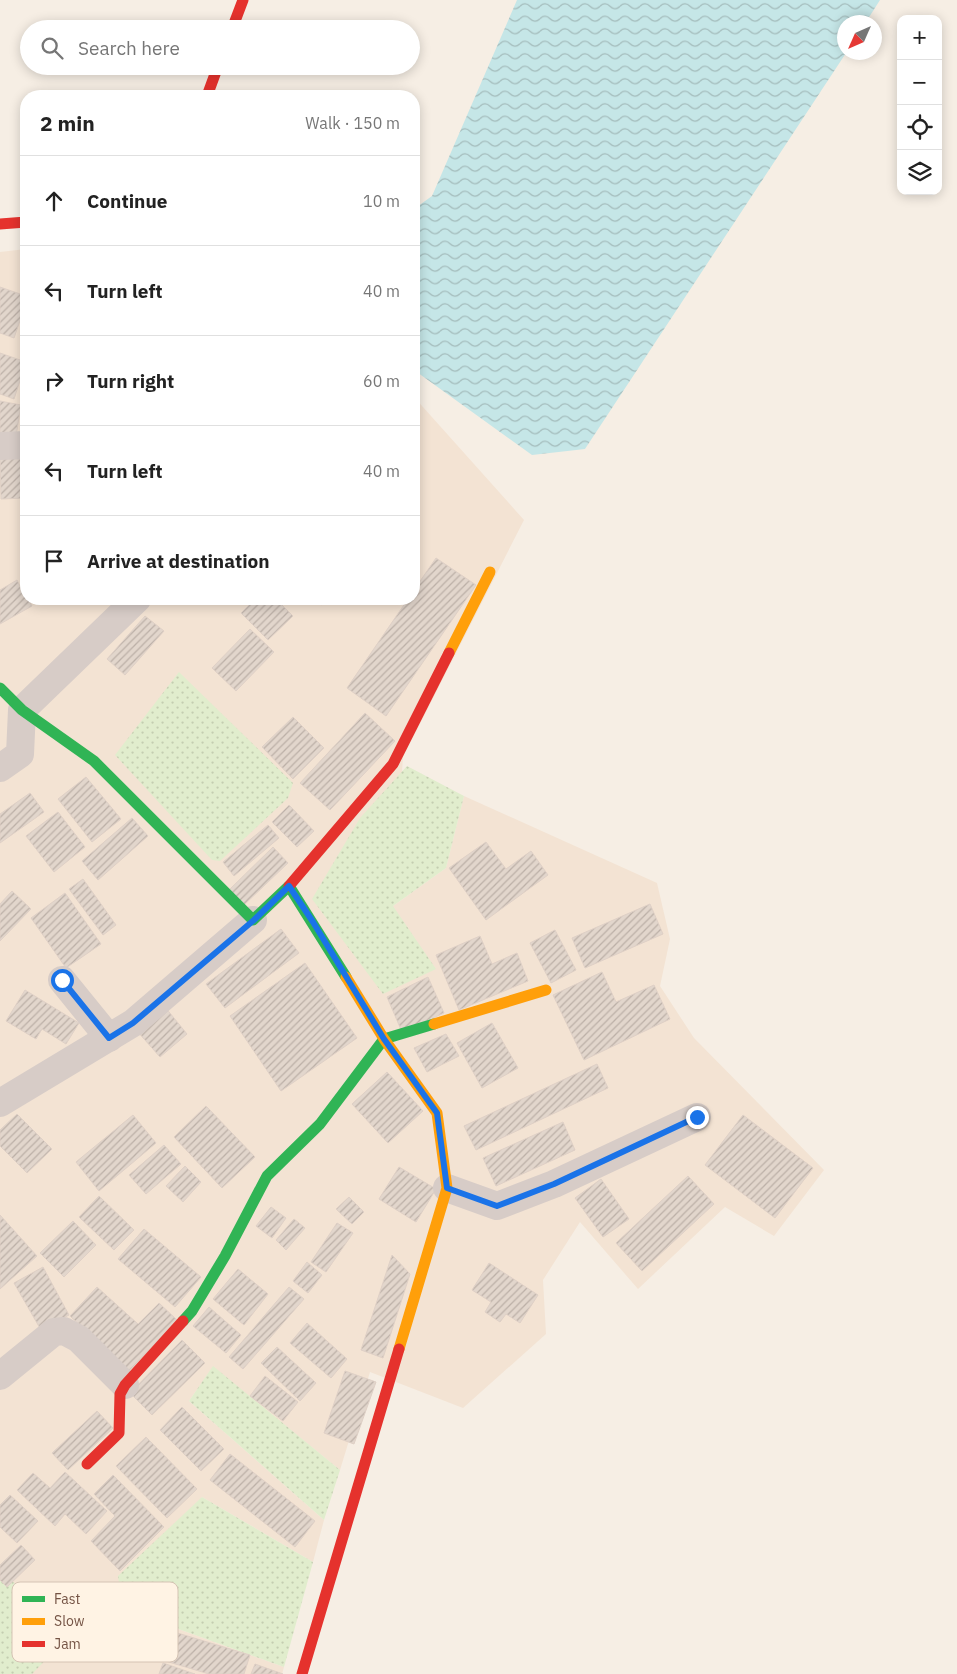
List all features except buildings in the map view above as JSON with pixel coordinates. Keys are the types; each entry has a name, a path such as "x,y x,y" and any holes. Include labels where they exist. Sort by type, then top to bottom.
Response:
{"street":[{"path":"235,20 243,0"},
{"path":"209,90 215,75"},
{"path":"0,224 20,222"},
{"path":"0,446 20,445"},
{"path":"0,1103 133,1023 254,920 289,886 394,764 490,572"},
{"path":"0,768 20,754 22,710 131,605"},
{"path":"0,688 22,710 94,761 254,920"},
{"path":"289,886 384,1039 437,1113 447,1188 302,1674"},
{"path":"62,980 109,1038"},
{"path":"87,1464 119,1433 120,1394 125,1385 192,1311 267,1176 320,1124 384,1039 546,990"},
{"path":"447,1188 497,1206 554,1184 697,1117"},
{"path":"0,1376 54,1332 64,1331 79,1339 125,1385"}],"shaded area":[{"path":"20,250 20,605 420,605 420,404 524,520 403,757 393,906 446,868 464,796 657,883 670,939 660,986 694,1038 824,1170 774,1236 725,1207 638,1289 580,1222 543,1280 546,1334 463,1408 370,1372 340,1470 213,1367 189,1401 324,1520 313,1562 202,1497 142,1582 12,1582 12,1662 178,1662 178,1629 284,1667 282,1674 0,1674 0,252"}],"green space":[{"path":"179,672 293,783 288,798 220,861 212,860 115,755"},
{"path":"407,766 464,796 446,868 393,906 436,969 383,994 312,899 360,818"},
{"path":"213,1366 340,1470 324,1520 189,1401"},
{"path":"202,1497 313,1562 284,1667 178,1629 178,1582 119,1582 118,1576"},
{"path":"0,1568 13,1582 12,1662 44,1662 32,1674 0,1674"}],"water":[{"path":"517,0 880,0 870,15 837,15 837,60 841,60 585,449 532,455 420,374 420,205 432,196"}],"traffic: fast":[{"path":"0,688 22,710 94,761 253,920 289,886 346,977"},
{"path":"183,1321 192,1311 225,1256 267,1176 320,1124 384,1039 434,1024"}],"traffic: slow":[{"path":"449,653 490,572"},
{"path":"346,977 384,1039 437,1113 447,1188 399,1349"},
{"path":"434,1024 546,990"}],"traffic: jam":[{"path":"235,20 243,0"},
{"path":"209,90 215,75"},
{"path":"0,224 20,222"},
{"path":"289,886 393,764 449,653"},
{"path":"87,1464 119,1433 120,1394 125,1385 183,1321"},
{"path":"302,1674 399,1349"}],"route":[{"path":"62,980 109,1038 133,1023 254,920 289,886 384,1039 437,1113 447,1188 497,1206 554,1184 697,1117"}]}
